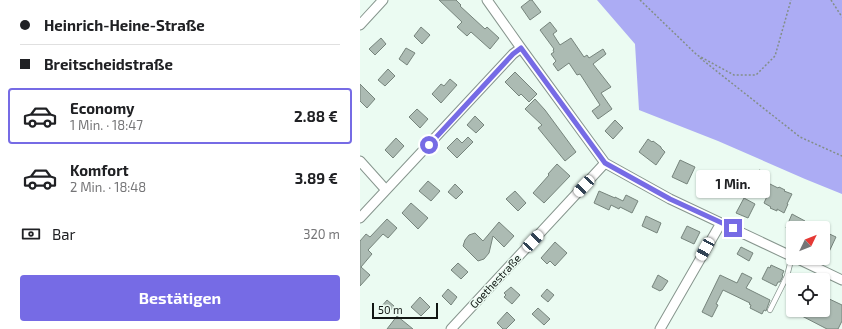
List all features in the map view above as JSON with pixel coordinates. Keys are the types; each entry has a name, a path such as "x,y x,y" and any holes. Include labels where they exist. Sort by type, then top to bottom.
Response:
{"street":[{"path":"360,25 383,0"},
{"path":"487,0 605,163 670,199 786,253"},
{"path":"360,218 513,54 521,48"},
{"path":"360,161 386,190"},
{"name":"Goethestraße","path":"451,329 605,163"},
{"path":"660,329 720,223"},
{"path":"811,265 842,280"}],"lane":[{"path":"770,310 791,265"}],"path":[{"path":"640,0 696,55 800,138 842,156"},
{"path":"696,55 734,74 756,75 775,56 792,0"},
{"path":"831,0 842,17"}],"shaded area":[{"path":"597,0 842,0 842,194 718,141 639,110 635,44"}],"building":[{"path":"439,0 456,0 461,5 460,6 485,29 487,27 499,38 490,49 471,32 467,36 457,27 462,22"},
{"path":"532,0 541,12 530,20 521,7"},
{"path":"550,22 557,31 553,34 560,45 571,38 584,57 587,55 589,58 603,49 606,54 593,64 611,87 601,93 612,109 598,119 592,111 600,105 580,74 577,75 569,63 558,71 553,64 556,61 551,54 554,52 554,49 540,30"},
{"path":"421,27 430,35 422,44 414,36"},
{"path":"381,38 386,44 375,55 369,49"},
{"path":"406,48 415,53 407,65 399,59"},
{"path":"388,69 395,76 385,86 378,80"},
{"path":"515,72 537,94 529,102 521,94 519,96 505,82"},
{"path":"450,79 457,85 441,103 432,94 441,84 444,86"},
{"path":"360,84 375,99 367,108 360,101"},
{"path":"535,99 576,152 565,161 538,128 542,125 525,109"},
{"path":"417,109 428,119 420,128 409,117"},
{"path":"475,116 484,125 476,133 467,125"},
{"path":"615,120 623,128 613,139 605,131"},
{"path":"468,137 473,142 457,158 447,148 457,138 462,143"},
{"path":"396,138 404,146 393,158 385,150"},
{"path":"648,139 661,147 665,152 656,165 639,152"},
{"path":"680,160 695,167 687,184 672,177"},
{"path":"557,164 570,176 544,203 533,193"},
{"path":"759,170 769,173 766,182 792,194 784,213 777,209 777,211 770,208 771,207 764,203 769,192 753,187"},
{"path":"428,181 440,191 431,201 419,191"},
{"path":"455,184 463,192 456,199 448,192"},
{"path":"515,191 526,203 518,211 506,199"},
{"path":"599,191 623,201 626,195 638,201 632,213 620,207 619,209 611,205 609,210 594,203"},
{"path":"744,198 755,204 748,218 736,213"},
{"path":"411,203 428,218 418,229 402,213"},
{"path":"792,214 805,221 789,221"},
{"path":"646,216 661,223 657,233 642,226"},
{"path":"387,219 397,228 388,238 383,234 368,250 372,254 361,267 370,275 360,286 360,241 366,234 370,237"},
{"path":"499,222 514,236 504,247 493,236 489,253 484,259 478,261 463,246 465,240 469,235 475,233 483,241"},
{"path":"687,226 700,232 694,244 681,238"},
{"path":"830,234 836,237 830,250"},
{"path":"555,242 567,253 555,266 550,261 547,264 541,258"},
{"path":"741,247 753,253 749,261 737,254"},
{"path":"458,263 468,272 461,279 451,270"},
{"path":"771,265 784,271 780,282 778,282 776,286 762,279 768,267 770,268"},
{"path":"742,273 752,278 746,288 770,300 766,311 764,310 762,314 750,308 750,303 723,290 716,304 718,305 712,317 702,312 720,275 737,283"},
{"path":"658,275 668,281 660,291 652,287"},
{"path":"511,287 520,295 512,304 504,297 506,295 504,293"},
{"path":"448,289 457,297 451,305 442,296"},
{"path":"547,289 554,295 548,302 541,296"},
{"path":"420,297 430,307 421,316 411,307"},
{"path":"830,299 842,305 842,321 838,329 827,329 804,317 830,317"},
{"path":"387,300 394,306 388,313 381,307"},
{"path":"538,308 550,319 544,325 532,314"},
{"path":"507,312 515,320 506,329 503,329 497,323"},
{"path":"397,316 413,329 387,329"}],"route":[{"path":"429,145 513,54 521,48 605,163 670,199 733,228"}]}
